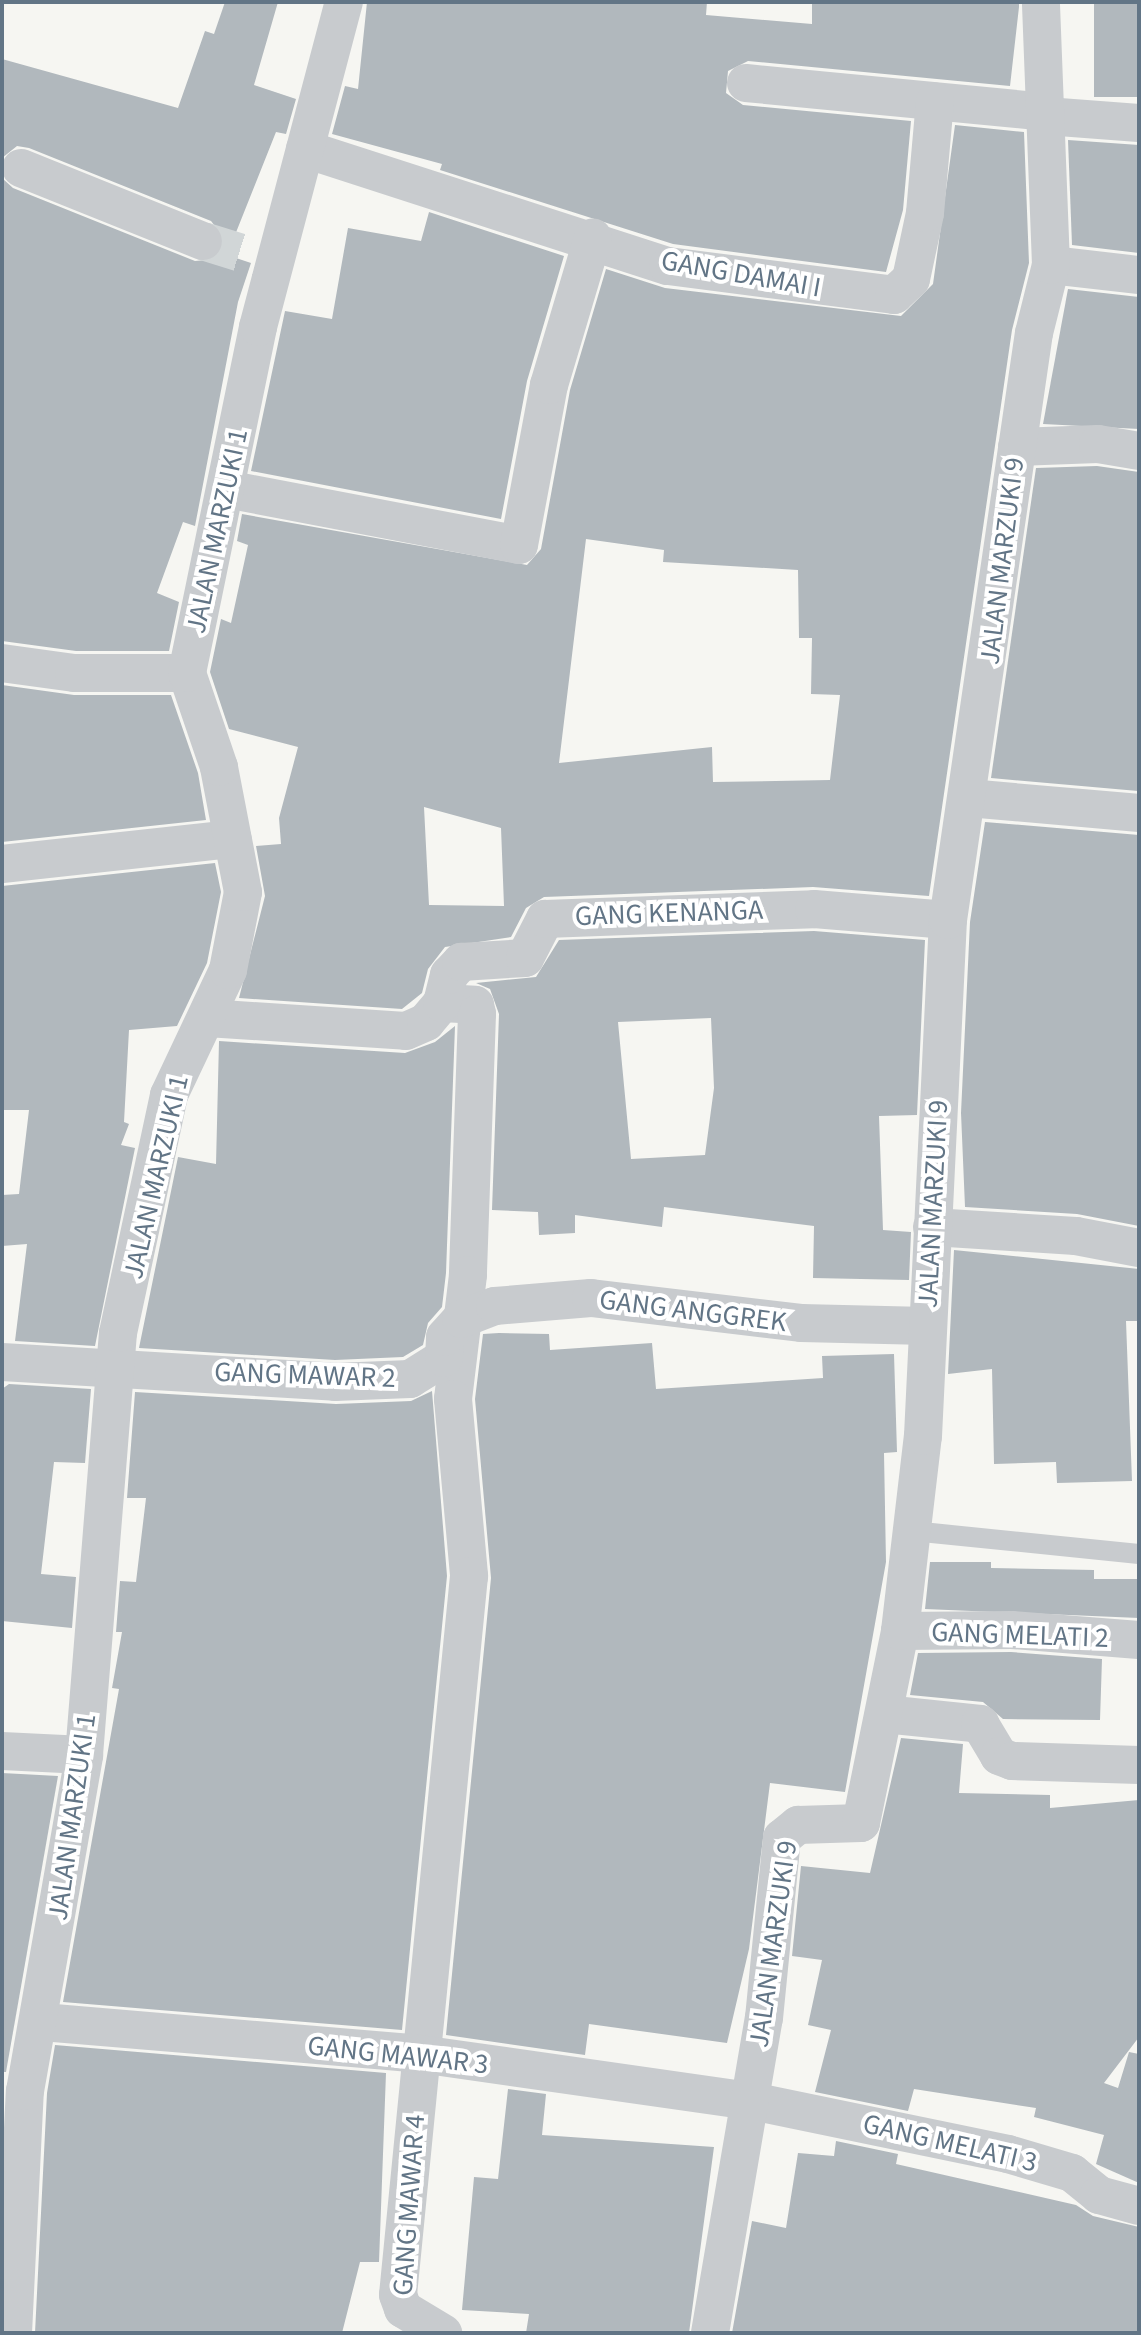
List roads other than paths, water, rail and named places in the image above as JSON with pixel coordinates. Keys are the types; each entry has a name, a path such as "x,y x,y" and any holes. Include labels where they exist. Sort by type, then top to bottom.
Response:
{"street":[{"name":"JALAN MARZUKI 1","path":"13,2333 9,2245 14,2089 42,2022 115,1366 169,1095 207,1018 238,938 243,892 219,767 187,673 269,261 305,149 344,2"},
{"name":"JALAN MARZUKI 9","path":"710,2333 752,2101 782,1838 798,1825 861,1823 900,1631 912,1531 927,1326 948,920 1017,447 1051,265 1041,2"},
{"path":"746,83 1139,123"},
{"name":"GANG DAMAI I","path":"305,149 593,237 668,266 785,285 901,293 911,279 925,213 935,101"},
{"path":"21,168 203,241"},
{"path":"226,489 510,546 523,542 549,385 593,237"},
{"path":"1051,265 1139,275"},
{"path":"1017,447 1098,444 1139,451"},
{"path":"2,663 35,671 187,673"},
{"path":"968,798 1139,813"},
{"path":"2,864 233,839"},
{"name":"GANG KENANGA","path":"442,1003 449,975 461,962 525,958 545,919 814,909 948,920"},
{"path":"207,1018 406,1031 426,1022 442,1003"},
{"name":"GANG MAWAR 4","path":"442,1003 475,1005 477,1014 461,1319 453,1399 469,1576 398,2295 403,2309 443,2333"},
{"path":"932,1227 1076,1236 1139,1248"},
{"name":"GANG ANGGREK","path":"461,1319 495,1306 591,1298 801,1323 927,1326"},
{"name":"GANG MAWAR 2","path":"115,1366 335,1382 410,1379 444,1358 445,1337 461,1319"},
{"path":"2,1362 115,1366"},
{"name":"GANG MELATI 2","path":"900,1631 1012,1630 1139,1640"},
{"path":"884,1714 980,1724 999,1756 1012,1761 1139,1765"},
{"path":"2,1751 70,1754"},
{"name":"GANG MAWAR 3","path":"42,2022 420,2054 752,2101"},
{"name":"GANG MELATI 3","path":"752,2101 1008,2154 1072,2173 1099,2195 1139,2206"}],"lane":[{"path":"912,1531 1139,1554"}],"tunnel":[{"path":"203,241 264,260"}]}
